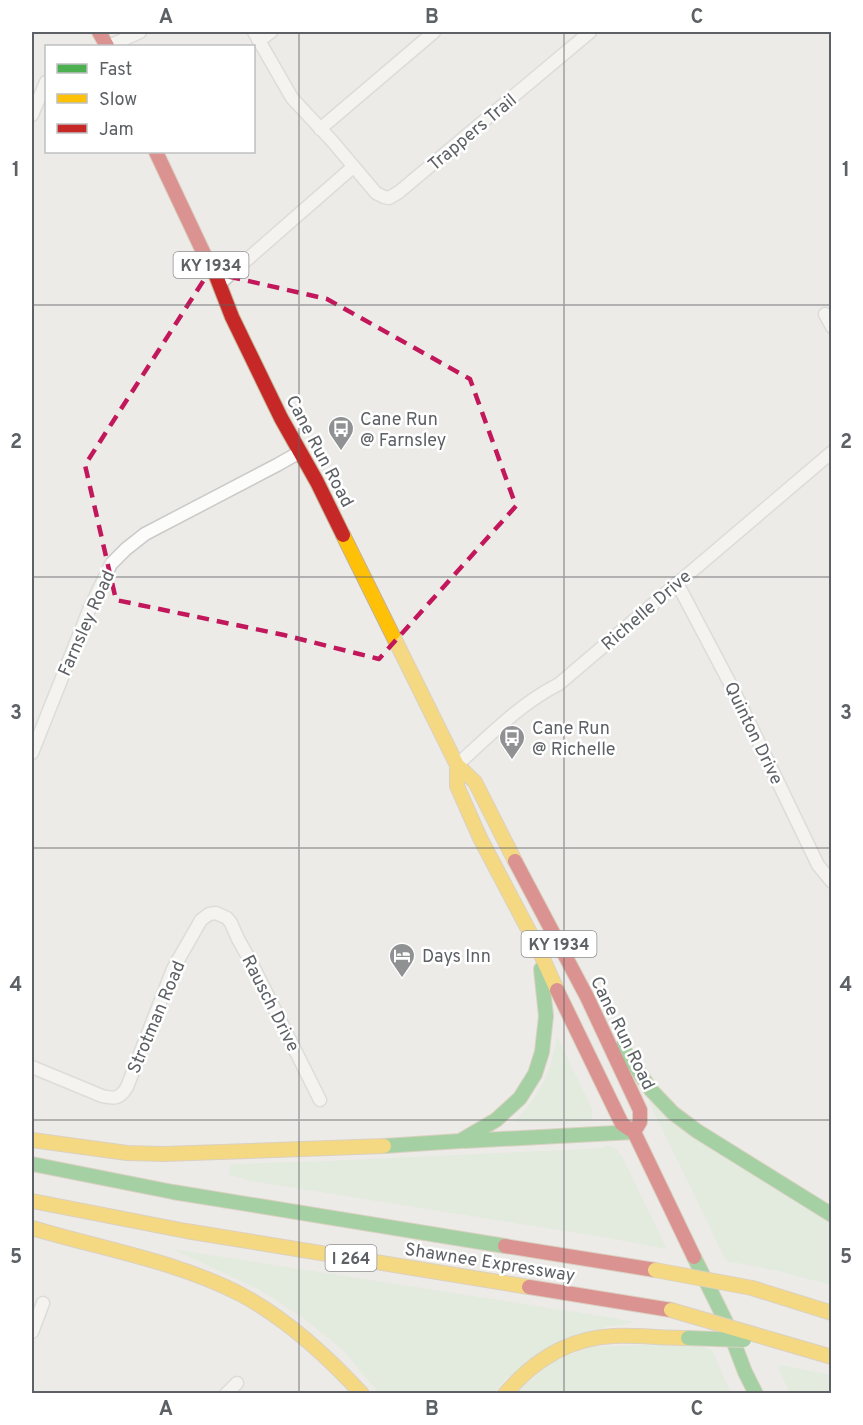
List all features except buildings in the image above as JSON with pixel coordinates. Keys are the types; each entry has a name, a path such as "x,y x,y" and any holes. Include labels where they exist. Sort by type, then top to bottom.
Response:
{"highway":[{"path":"99,32 107,45"},
{"name":"Cane Run Road","path":"156,153 205,256 213,268 232,317 281,418 317,482 457,765 475,782 587,997 640,1110 640,1122 634,1132"},
{"name":"Cane Run Road","path":"457,765 457,786 476,828 538,948 622,1124 634,1132 726,1322 756,1394"},
{"path":"460,1141 496,1120 520,1098 535,1074 542,1052 546,1016 538,948"},
{"path":"587,997 651,1090 673,1113 697,1131 831,1215"},
{"path":"32,1140 127,1153 164,1154 367,1147 634,1132"},
{"name":"Shawnee Expressway","path":"32,1164 173,1192 655,1270 752,1288 831,1313"},
{"name":"Shawnee Expressway","path":"32,1201 186,1230 671,1310 831,1357"},
{"path":"32,1228 174,1268 222,1286 268,1310 304,1337 328,1357 362,1394"},
{"path":"505,1394 544,1357 582,1341 611,1336 777,1341"},
{"path":"745,1372 749,1394"}],"street":[{"path":"110,45 140,32"},
{"path":"219,284 353,167 292,98 257,36 272,32"},
{"path":"320,129 434,32"},
{"name":"Trappers Trail","path":"353,167 376,193 389,198 590,32"},
{"path":"32,115 45,84"},
{"path":"825,314 831,327"},
{"name":"Farnsley Road","path":"32,753 88,610 111,564 145,534 300,452"},
{"name":"Richelle Drive","path":"457,765 504,723 546,691 560,684 831,452"},
{"name":"Quinton Drive","path":"677,583 734,691 810,850 831,882"},
{"name":"Strotman Road","path":"32,1067 102,1096 110,1098 123,1094 174,969 201,920 209,914 216,913"},
{"name":"Rausch Drive","path":"216,913 227,918 231,923 320,1100"},
{"path":"32,1332 43,1304"},
{"path":"226,1394 237,1383"}],"highlighted area":[{"path":"209,272 327,299 470,379 516,506 379,659 284,635 116,600 85,465"}],"green space":[{"path":"557,1036 592,1109 592,1120 514,1122 531,1102 548,1073"},
{"path":"648,1100 831,1223 831,1285 778,1271 726,1261"},
{"path":"606,1145 615,1148 623,1158 667,1249 251,1181 229,1175 229,1165 234,1164 604,1148"},
{"path":"172,1249 633,1322 608,1326 506,1378 494,1393 379,1393 343,1350 303,1318 260,1290"},
{"path":"689,1343 712,1350 731,1393 515,1394 553,1361 591,1347"},
{"path":"781,1365 831,1375 831,1393 790,1393 778,1368"}],"traffic: fast":[{"path":"384,1146 460,1141 496,1120 520,1098 535,1074 542,1052 546,1016 541,969"},
{"path":"622,1047 651,1090 673,1113 697,1131 832,1215"},
{"path":"464,1141 634,1132"},
{"path":"32,1164 173,1192 505,1246"},
{"path":"694,1257 726,1322 756,1394"},
{"path":"688,1338 744,1340"}],"traffic: slow":[{"path":"343,535 457,765 475,782 515,861"},
{"path":"457,765 457,786 480,838 538,948 557,990"},
{"path":"32,1140 127,1153 164,1154 384,1146"},
{"path":"32,1201 186,1231 529,1287"},
{"path":"32,1228 165,1264 242,1295 291,1327 335,1366 362,1394"},
{"path":"655,1270 752,1288"},
{"path":"752,1288 832,1313"},
{"path":"671,1310 777,1341"},
{"path":"505,1394 528,1371 553,1353 582,1341 613,1336 688,1338"},
{"path":"777,1341 832,1357"}],"traffic: jam":[{"path":"99,32 106,45"},
{"path":"156,153 205,256 213,268 232,317 281,418 317,482 343,535"},
{"path":"515,861 587,997 640,1110 640,1122 634,1132"},
{"path":"557,990 622,1124 634,1132 694,1257"},
{"path":"505,1246 655,1270"},
{"path":"529,1287 671,1310"}],"place":[{"name":"Cane Run @ Farnsley","path":"341,452"},
{"name":"Cane Run @ Richelle","path":"512,761"},
{"name":"Days Inn","path":"402,979"}]}
